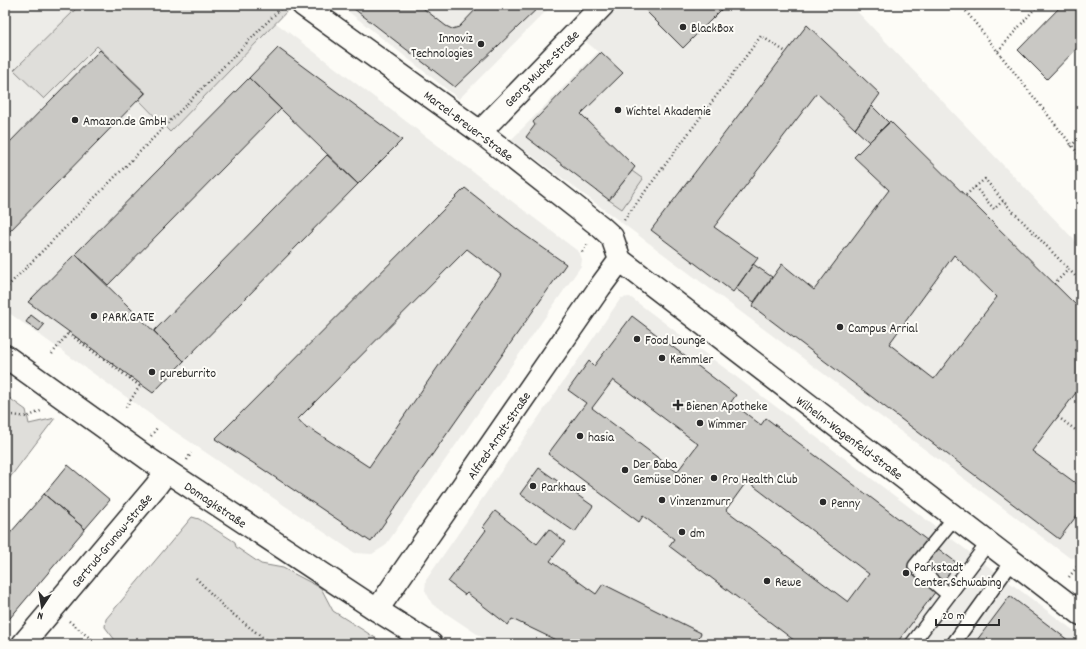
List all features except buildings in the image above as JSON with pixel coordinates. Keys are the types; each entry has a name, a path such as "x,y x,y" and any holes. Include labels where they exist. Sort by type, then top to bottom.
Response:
{"street":[{"name":"Marcel-Breuer-Straße","path":"302,5 480,132 612,237"},
{"name":"Georg-Muche-Straße","path":"480,132 603,5"},
{"path":"612,237 620,260"},
{"name":"Wilhelm-Wagenfeld-Straße","path":"620,260 1012,562 1079,609"},
{"name":"Alfred-Arndt-Straße","path":"377,610 620,260"},
{"name":"Domagkstraße","path":"5,356 167,471 431,644"},
{"name":"Gertrud-Grunow-Straße","path":"23,644 167,471"}],"lane":[{"path":"949,595 915,566 954,517"},
{"path":"912,644 988,543"},
{"path":"953,644 1012,562"}],"path":[{"path":"5,289 284,5"},
{"path":"961,5 1081,157"},
{"path":"998,51 1036,6"},
{"path":"612,237 761,36 786,52"},
{"path":"1071,146 1081,136"},
{"path":"966,195 985,179 1003,201 1081,282"},
{"path":"975,186 994,209 1003,201"},
{"path":"1054,284 1069,269"},
{"path":"52,354 69,333 140,385 126,407"},
{"path":"5,414 28,417 45,409"},
{"path":"1058,417 1081,434"},
{"path":"196,578 225,608 256,630 271,644"},
{"path":"53,609 97,644"}],"shaded area":[{"path":"5,5 80,5 15,70 44,98 97,46 146,93 139,101 170,132 276,23 579,252 582,259 581,266 385,546 372,554 355,553 168,427 5,310"},
{"path":"80,5 293,5 170,132 139,100 146,93 97,46 44,99 14,70"},
{"path":"340,5 552,5 459,99"},
{"path":"616,5 851,5 1081,247 1081,553 1078,557 1070,558 511,140 598,52 583,39"},
{"path":"632,171 643,179 622,209 609,200"},
{"path":"630,297 1081,636 1081,644 492,644 432,604 425,590 426,580 621,298"},
{"path":"5,395 26,410 29,424 55,418 5,484"},
{"path":"192,517 199,519 235,542 236,547 261,564 283,568 321,588 333,611 385,644 118,644 105,627 106,619"}],"place":[{"name":"BlackBox","path":"683,27"},
{"name":"Innoviz Technologies","path":"481,44"},
{"name":"Wichtel Akademie","path":"618,110"},
{"name":"Amazon.de GmbH","path":"75,120"},
{"name":"PARK.GATE","path":"94,316"},
{"name":"Campus Arrial","path":"840,327"},
{"name":"Food Lounge","path":"637,339"},
{"name":"Kemmler","path":"662,358"},
{"name":"pureburrito","path":"152,372"},
{"name":"Bienen Apotheke","path":"678,405"},
{"name":"Wimmer","path":"700,423"},
{"name":"hasia","path":"580,436"},
{"name":"Der Baba Gemüse Döner","path":"625,470"},
{"name":"Pro Health Club","path":"714,478"},
{"name":"Parkhaus","path":"533,486"},
{"name":"Vinzenzmurr","path":"662,500"},
{"name":"Penny","path":"823,502"},
{"name":"dm","path":"682,532"},
{"name":"Parkstadt Center Schwabing","path":"906,573"},
{"name":"Rewe","path":"767,581"}]}
